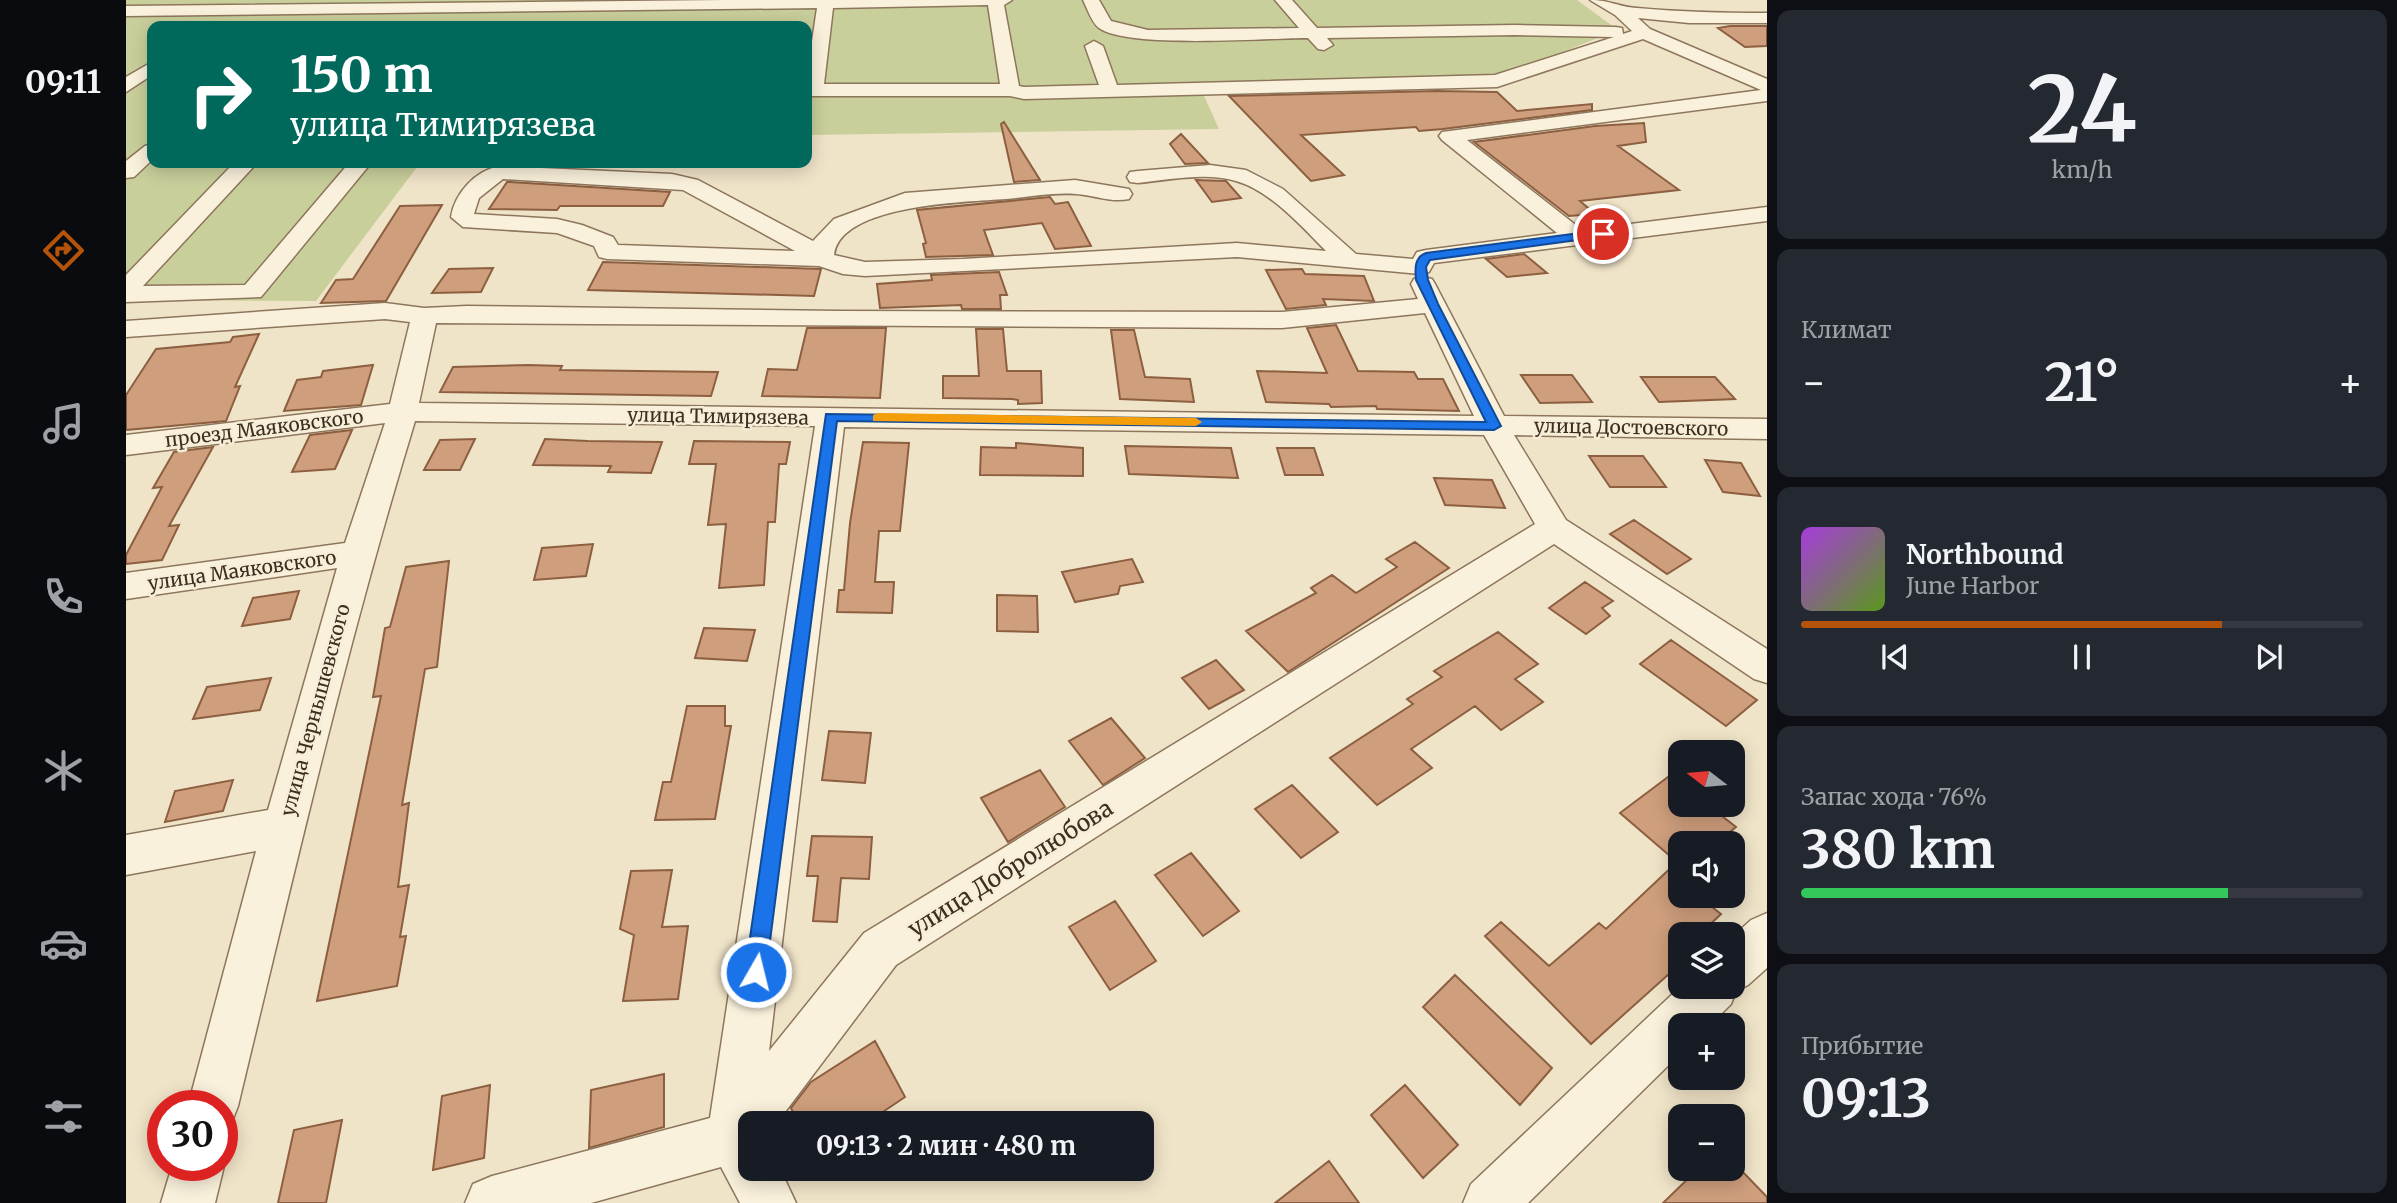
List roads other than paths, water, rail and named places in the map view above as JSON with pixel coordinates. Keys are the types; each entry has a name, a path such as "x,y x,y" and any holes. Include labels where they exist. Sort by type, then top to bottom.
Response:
{"street":[{"path":"126,21 134,11 158,0"},
{"path":"995,0 1010,90"},
{"path":"134,11 234,5 1004,0"},
{"path":"1091,0 1104,24 1122,31 1148,35 1515,30 1644,33"},
{"path":"1283,0 1360,83"},
{"path":"1598,0 1620,12 1644,33 1767,86"},
{"path":"732,21 737,2"},
{"path":"812,78 825,2"},
{"path":"562,21 574,3"},
{"path":"648,21 657,3"},
{"path":"475,21 488,4"},
{"path":"213,21 234,5"},
{"path":"1620,12 1689,18 1767,18"},
{"path":"812,90 1010,90 1024,93 1497,80 1644,33"},
{"path":"1094,46 1111,91"},
{"path":"130,94 147,73"},
{"path":"1576,237 1449,136 1767,95"},
{"path":"126,172 147,154"},
{"path":"126,291 242,168"},
{"path":"126,291 252,292 356,168"},
{"path":"1138,177 1200,170 1250,178 1278,198 1351,262"},
{"path":"833,263 690,185 672,181 499,172 479,183 463,207 462,217 471,222 538,225 589,232 605,242 607,253 833,263 963,266 1237,250 1420,267"},
{"path":"838,319 833,263 824,242 842,224 905,200 1075,187 1121,194"},
{"path":"1767,214 1426,257 1420,267 1422,280 1432,304 1494,426 1554,528 1767,668"},
{"path":"126,329 386,311 424,316 467,314 838,319 1282,320 1432,304"},
{"name":"улица Чернышевского","path":"217,1090 284,826 358,553 403,412 424,316"},
{"name":"улица Тимирязева","path":"403,412 1494,426"},
{"name":"проезд Маяковского","path":"126,445 403,412"},
{"path":"769,1203 733,1138 831,417"},
{"name":"улица Достоевского","path":"1494,426 1767,429"},
{"name":"улица Добролюбова","path":"733,1138 880,949 1554,528"},
{"name":"улица Маяковского","path":"126,586 358,553"},
{"path":"126,855 284,826"},
{"path":"1745,957 1767,936"},
{"path":"1490,1203 1702,999"},
{"path":"492,1203 733,1138"},
{"path":"188,1203 194,1181"}]}
